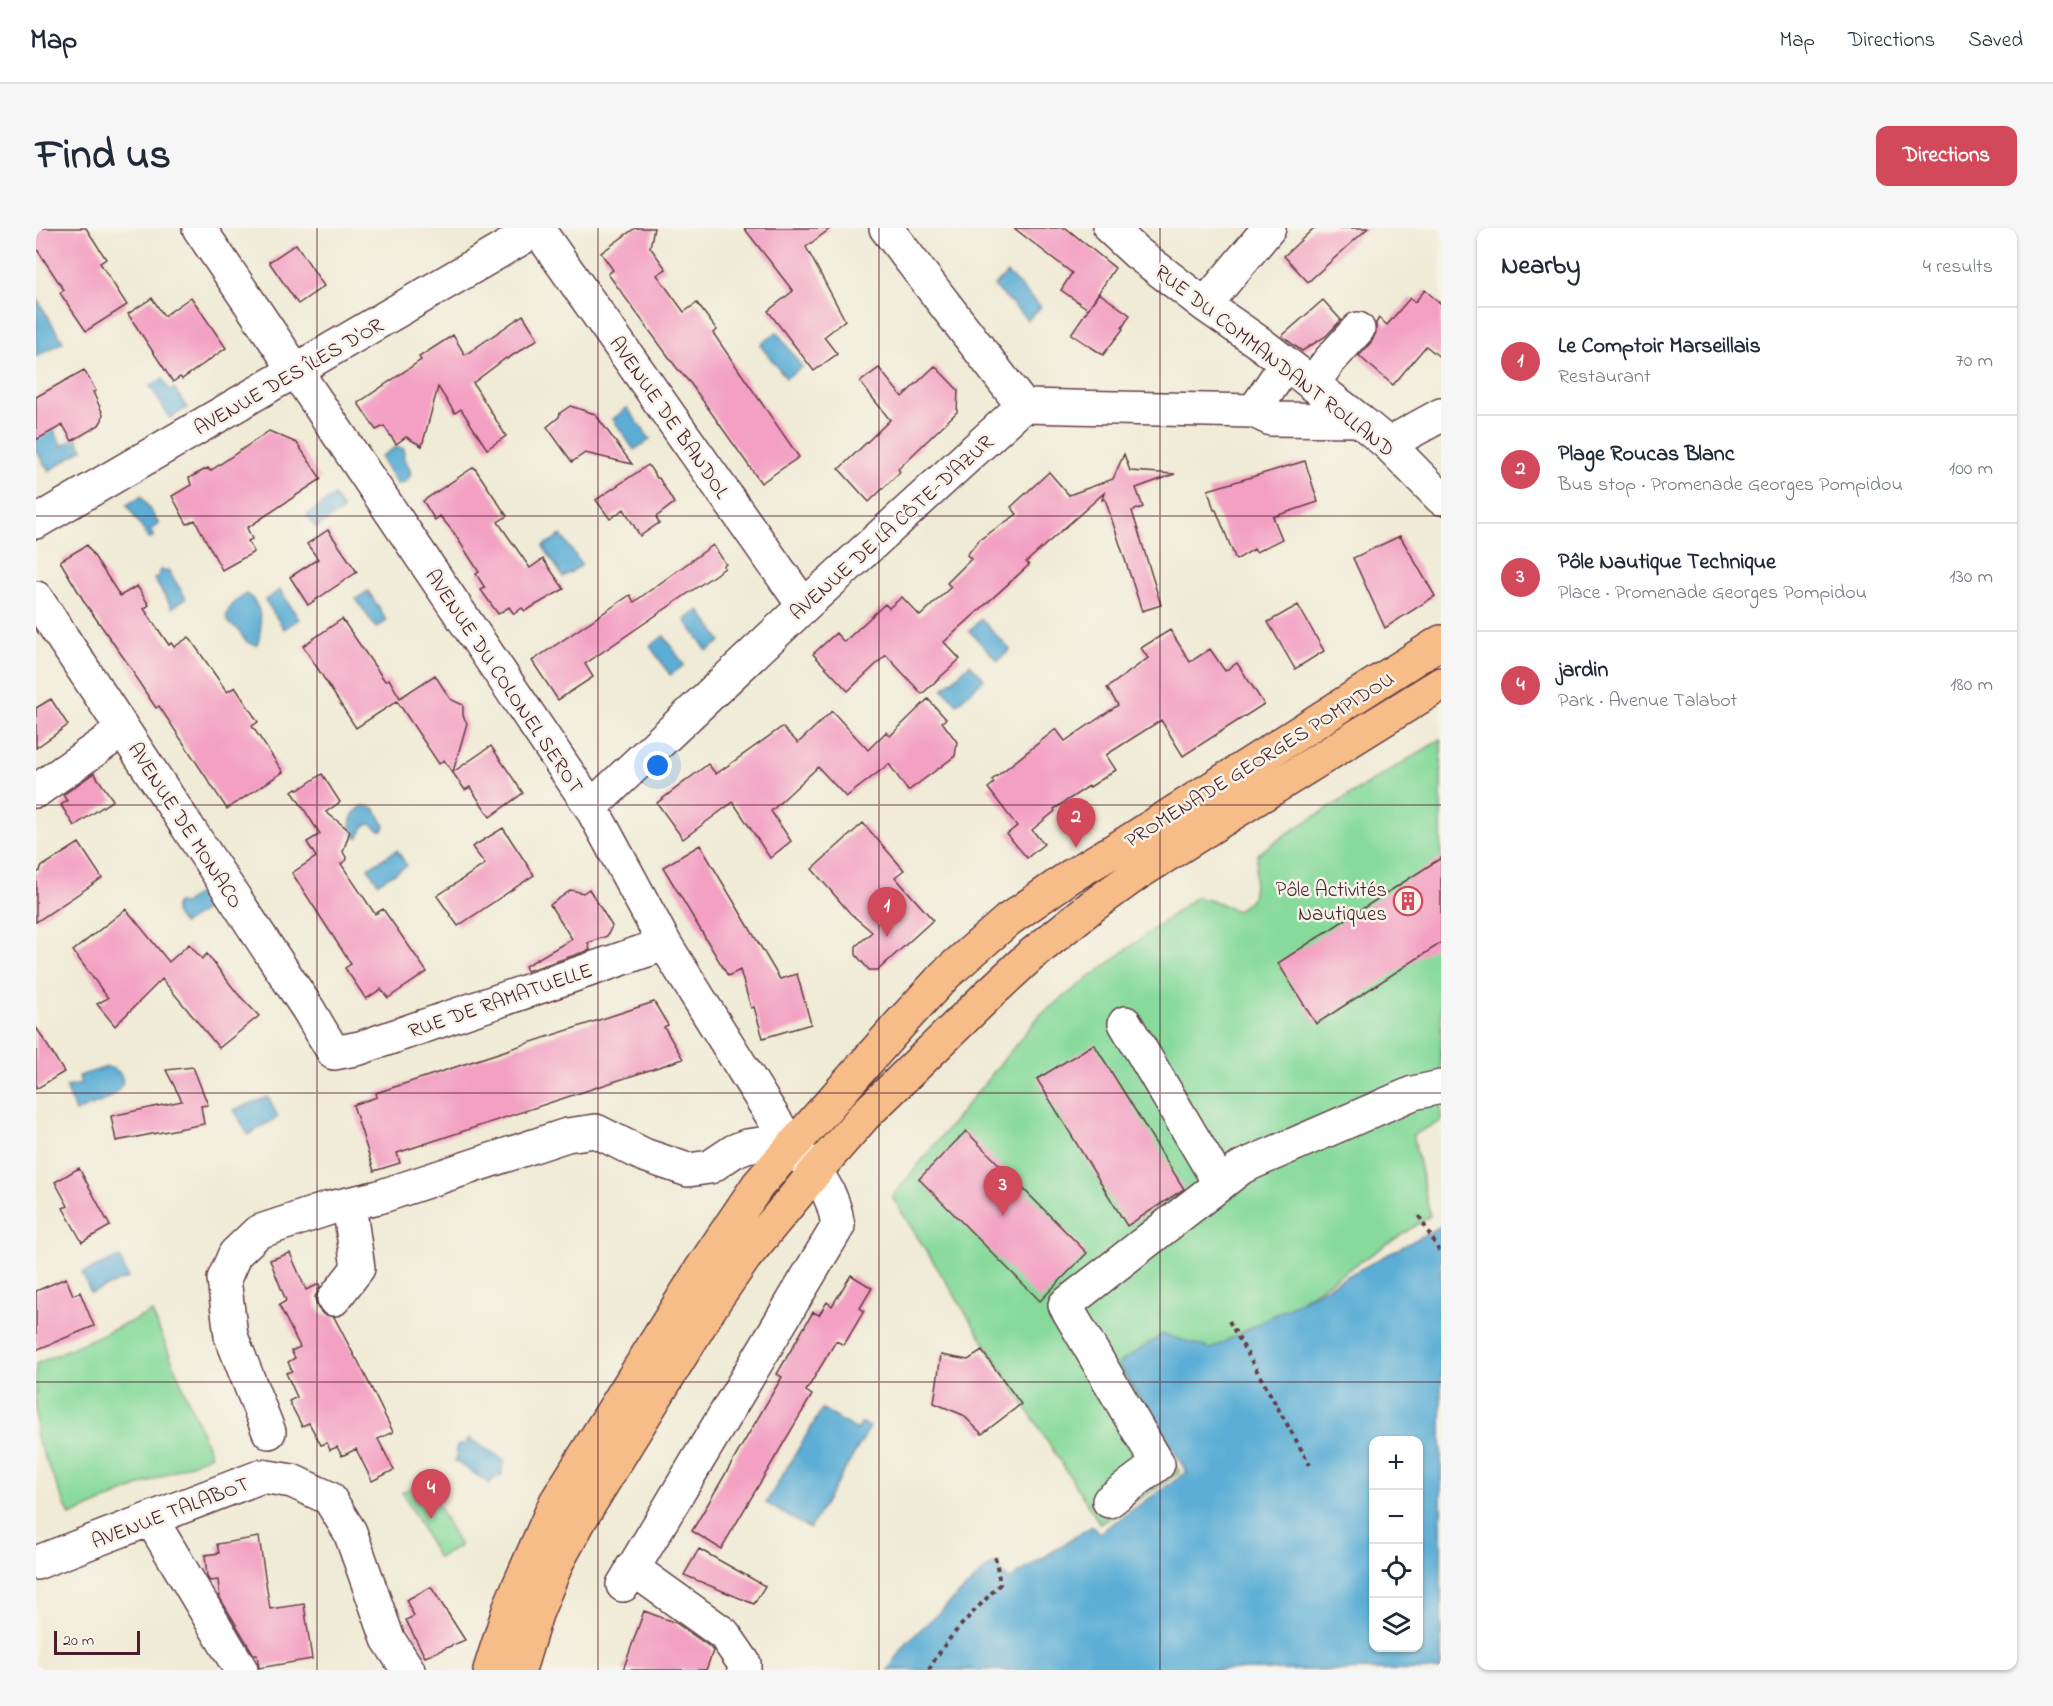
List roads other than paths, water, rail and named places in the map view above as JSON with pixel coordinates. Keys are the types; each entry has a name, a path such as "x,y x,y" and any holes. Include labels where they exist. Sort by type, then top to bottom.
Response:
{"main road":[{"name":"PROMENADE GEORGES POMPIDOU","path":"490,1670 511,1604 556,1502 702,1268 758,1185 946,974 1008,920 1071,876 1441,642"},
{"name":"PROMENADE GEORGES POMPIDOU","path":"519,1670 558,1560 581,1518 715,1300 745,1257 866,1115 1030,956 1091,907 1138,873 1230,814 1441,684"}],"street":[{"name":"AVENUE DU COLONEL SEROT","path":"199,228 591,807 665,944 791,1146 816,1171 832,1200 838,1226 628,1576 724,1634 744,1663 744,1670"},
{"name":"AVENUE DES ÎLES D'OR","path":"36,522 538,228"},
{"name":"AVENUE DE BANDOL","path":"538,228 804,606"},
{"path":"886,228 1023,406 1246,411 1271,419 1359,420"},
{"name":"RUE DU COMMANDANT ROLLAND","path":"1110,228 1137,253 1359,420 1388,444 1440,498"},
{"path":"1205,305 1269,228"},
{"path":"1312,384 1358,329"},
{"path":"1246,411 1286,364"},
{"name":"AVENUE DE LA CÔTE-D'AZUR","path":"591,807 804,606 1023,406"},
{"path":"1388,444 1441,416"},
{"name":"AVENUE DE MONACO","path":"36,598 308,1009 334,1053"},
{"path":"36,790 123,730"},
{"name":"RUE DE RAMATUELLE","path":"334,1053 360,1048 665,944"},
{"path":"1125,1023 1220,1184"},
{"path":"1109,1501 1158,1464 1065,1305 1242,1167 1413,1093 1441,1087"},
{"path":"269,1432 231,1336 224,1279 235,1254 258,1232 390,1194 558,1137 596,1131 644,1155 688,1170 710,1167 734,1150 746,1146 769,1143 791,1146"},
{"path":"334,1299 358,1268 349,1204"},
{"name":"AVENUE TALABOT","path":"36,1563 262,1476 292,1481 329,1498 350,1532 388,1639 408,1670"},
{"path":"151,1519 241,1670"}],"water":[{"path":"1007,273 1041,307 1028,320 994,286"},
{"path":"36,297 63,342 36,357"},
{"path":"777,332 802,367 786,378 760,345"},
{"path":"163,379 170,391 174,388 187,408 170,418 150,386"},
{"path":"627,408 650,439 634,450 613,419"},
{"path":"51,424 62,446 76,438 83,449 49,471 36,451 36,432"},
{"path":"396,447 404,449 404,459 410,471 410,477 400,484 397,484 380,457"},
{"path":"141,496 159,524 150,530 154,536 149,539 127,505"},
{"path":"334,496 343,510 316,528 307,515"},
{"path":"561,535 582,565 563,577 543,546"},
{"path":"162,570 165,572 168,570 186,598 172,608 154,579"},
{"path":"280,590 299,619 284,629 265,600"},
{"path":"368,591 387,621 376,628 356,599"},
{"path":"246,594 252,598 259,610 261,624 257,645 246,641 228,621 230,608"},
{"path":"699,610 721,641 707,651 685,620"},
{"path":"981,619 1010,650 998,661 969,631"},
{"path":"664,636 684,665 670,675 650,646"},
{"path":"970,664 984,679 957,704 943,689"},
{"path":"363,806 374,808 385,826 383,830 379,830 372,824 366,825 359,837 356,837 351,828 351,820 355,812"},
{"path":"397,850 407,866 378,883 368,868"},
{"path":"202,891 212,906 183,924 177,916 175,906 177,903 183,904"},
{"path":"107,1067 116,1070 121,1075 122,1084 119,1090 98,1104 75,1112 66,1087 81,1084 79,1076"},
{"path":"268,1097 278,1117 248,1135 234,1110"},
{"path":"1441,1226 1441,1670 888,1670 907,1642 993,1563 1009,1580 1092,1526 1099,1533 1187,1472 1118,1364 1163,1334 1211,1349"},
{"path":"120,1257 128,1278 91,1293 82,1273"},
{"path":"822,1409 857,1430 862,1423 870,1427 810,1529 766,1503"},
{"path":"469,1438 505,1461 502,1466 502,1476 494,1478 490,1484 455,1461 457,1446 466,1443"}],"place":[{"name":"Plage Roucas Blanc","path":"1076,848"},
{"name":"Pôle Activités Nautiques","path":"1408,901"},
{"name":"Le Comptoir Marseillais","path":"887,937"},
{"name":"Pôle Nautique Technique","path":"1003,1216"},
{"name":"jardin","path":"431,1519"}]}
